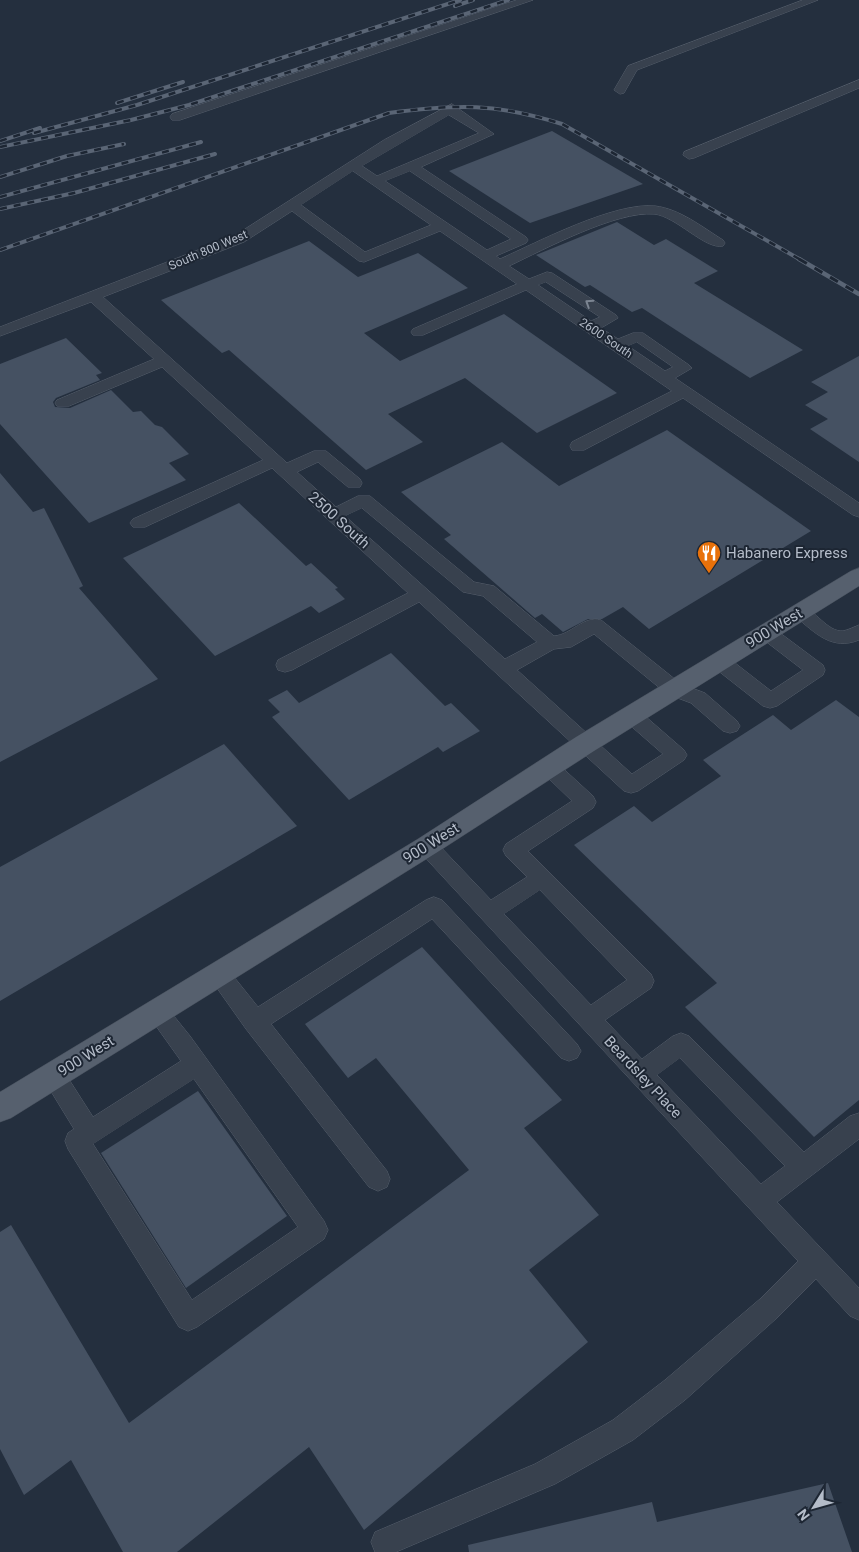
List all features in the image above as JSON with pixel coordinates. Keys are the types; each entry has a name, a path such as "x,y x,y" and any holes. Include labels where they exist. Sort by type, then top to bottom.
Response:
{"main road":[{"name":"900 West","path":"0,1108 427,846 631,715 859,576"}],"street":[{"path":"176,117 528,0"},
{"path":"620,90 632,68 813,0"},
{"path":"688,155 859,84"},
{"name":"South 800 West","path":"0,332 238,239 388,143 451,108 488,134 415,165"},
{"path":"388,143 415,165 521,240 485,256"},
{"path":"376,181 415,165"},
{"name":"2600 South","path":"354,166 859,511"},
{"path":"293,205 364,258 442,226"},
{"path":"499,265 579,230 642,210 663,212 718,243"},
{"path":"418,332 547,276 611,318 591,327"},
{"name":"2500 South","path":"93,296 631,785 677,755 631,715"},
{"path":"617,345 638,336 684,368 664,378"},
{"path":"63,403 163,361"},
{"path":"578,446 684,391"},
{"path":"139,523 279,466 320,455 354,483"},
{"path":"333,515 364,500 469,588 488,590 550,643"},
{"path":"285,665 420,594"},
{"path":"801,612 835,638 847,639 859,632"},
{"path":"503,669 550,643 564,642 595,625 674,689 698,698 730,726"},
{"path":"719,661 770,701 816,670 766,632"},
{"path":"548,767 586,802 513,850 643,980 589,1019"},
{"name":"Beardsley Place","path":"427,846 859,1307"},
{"path":"489,912 542,878"},
{"path":"254,1022 434,906 569,1051"},
{"path":"218,974 378,1179"},
{"path":"157,1012 197,1064 315,1230 188,1318 77,1141 197,1064"},
{"path":"640,1074 682,1043 802,1167"},
{"path":"53,1076 90,1133"},
{"path":"759,1201 859,1124"},
{"path":"385,1542 545,1474 623,1430 675,1390 762,1314 816,1261"}],"building":[{"path":"552,131 643,184 530,223 449,171"},
{"path":"617,222 654,245 666,239 718,271 694,283 803,350 750,378 642,308 632,312 590,285 585,287 536,255"},
{"path":"309,241 358,277 418,253 468,288 364,333 400,361 504,314 617,393 537,433 465,378 388,414 423,442 366,470 229,350 222,353 161,300"},
{"path":"66,338 102,373 96,375 100,380 56,398 53,402 55,407 70,408 111,390 133,412 141,411 155,425 162,427 189,454 169,463 186,480 89,523 0,424 0,364"},
{"path":"859,356 859,462 810,429 828,419 805,405 828,392 811,382"},
{"path":"667,430 811,531 649,629 623,607 602,619 588,619 563,632 542,614 535,618 444,539 451,535 401,492 502,442 559,486"},
{"path":"0,473 33,512 44,508 83,586 79,588 158,679 0,762"},
{"path":"239,503 306,566 311,563 338,588 335,589 345,599 319,613 311,606 215,656 123,558"},
{"path":"391,653 445,706 451,703 480,731 443,752 438,747 349,800 272,717 280,712 268,700 287,690 299,703"},
{"path":"836,700 859,717 859,1100 814,1137 685,1007 717,983 574,845 634,806 652,822 721,776 703,760 773,715 791,730"},
{"path":"224,744 297,826 0,1001 0,867"},
{"path":"422,947 562,1100 524,1128 599,1215 529,1270 588,1342 364,1530 309,1447 177,1552 123,1552 71,1460 24,1495 0,1449 0,1232 11,1225 129,1423 469,1170 376,1058 348,1078 305,1024"},
{"path":"198,1091 287,1216 186,1288 101,1153"},
{"path":"828,1483 852,1552 469,1552 468,1545 652,1502 657,1522"}],"railway":[{"path":"34,133 137,105 460,0"},
{"path":"455,6 473,0"},
{"path":"0,147 131,120 189,105 508,0"},
{"path":"117,103 183,82"},
{"path":"0,250 389,113 435,108 476,107 517,112 562,124 801,260"},
{"path":"0,141 40,128"},
{"path":"0,197 201,142"},
{"path":"0,177 67,156 124,144"},
{"path":"0,209 74,193 215,154"},
{"path":"799,259 859,294"}],"place":[{"name":"Habanero Express","path":"709,574"}]}
